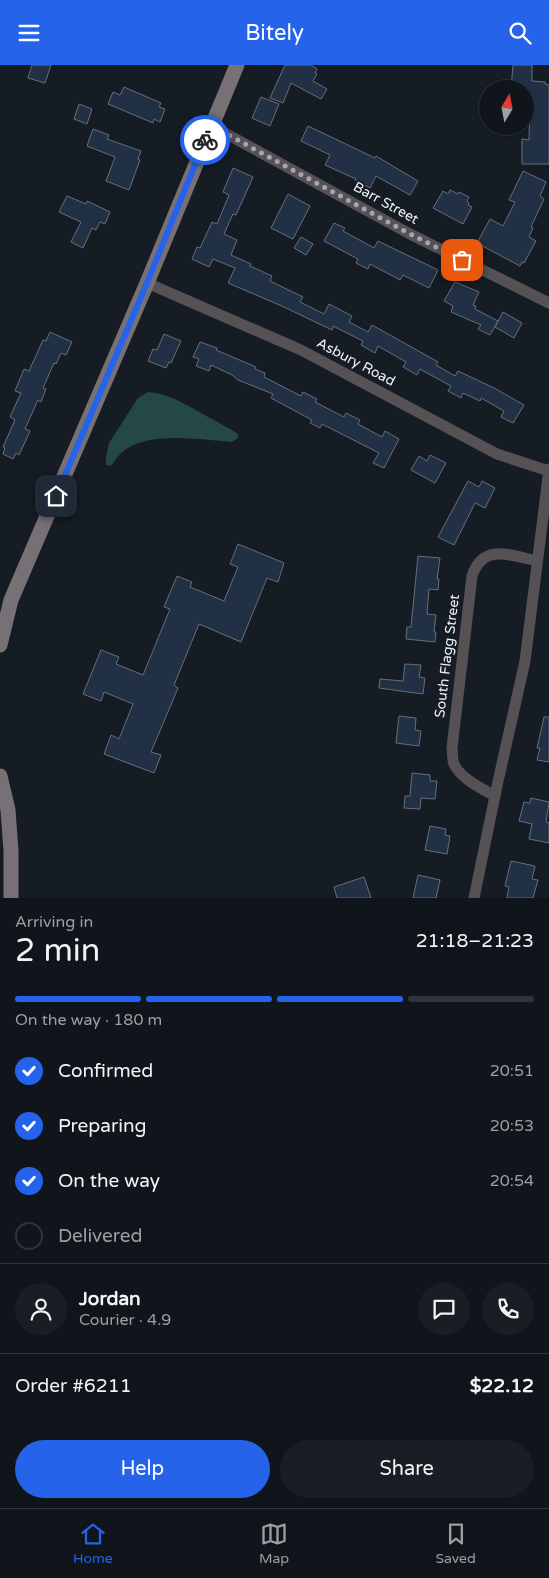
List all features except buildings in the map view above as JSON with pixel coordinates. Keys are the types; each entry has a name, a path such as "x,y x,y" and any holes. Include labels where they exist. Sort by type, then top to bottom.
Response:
{"street":[{"path":"0,645 11,600 147,283 237,65"},
{"name":"Barr Street","path":"212,126 410,234 549,303"},
{"name":"Asbury Road","path":"147,283 301,350 497,455 549,470"},
{"path":"474,898 525,661 549,470"},
{"name":"South Flagg Street","path":"495,796 463,775 454,764 452,748 472,576 477,563 483,557 492,553 537,561"},
{"path":"0,777 8,810 11,851 11,898"}],"shaded area":[{"path":"148,392 157,393 182,403 235,432 238,434 238,438 232,442 175,438 145,441 121,453 111,466 106,465 109,443 138,398"}],"way so far":[{"path":"205,140 212,126 410,234 462,260"}],"route":[{"path":"56,496 147,283 205,140"}]}
